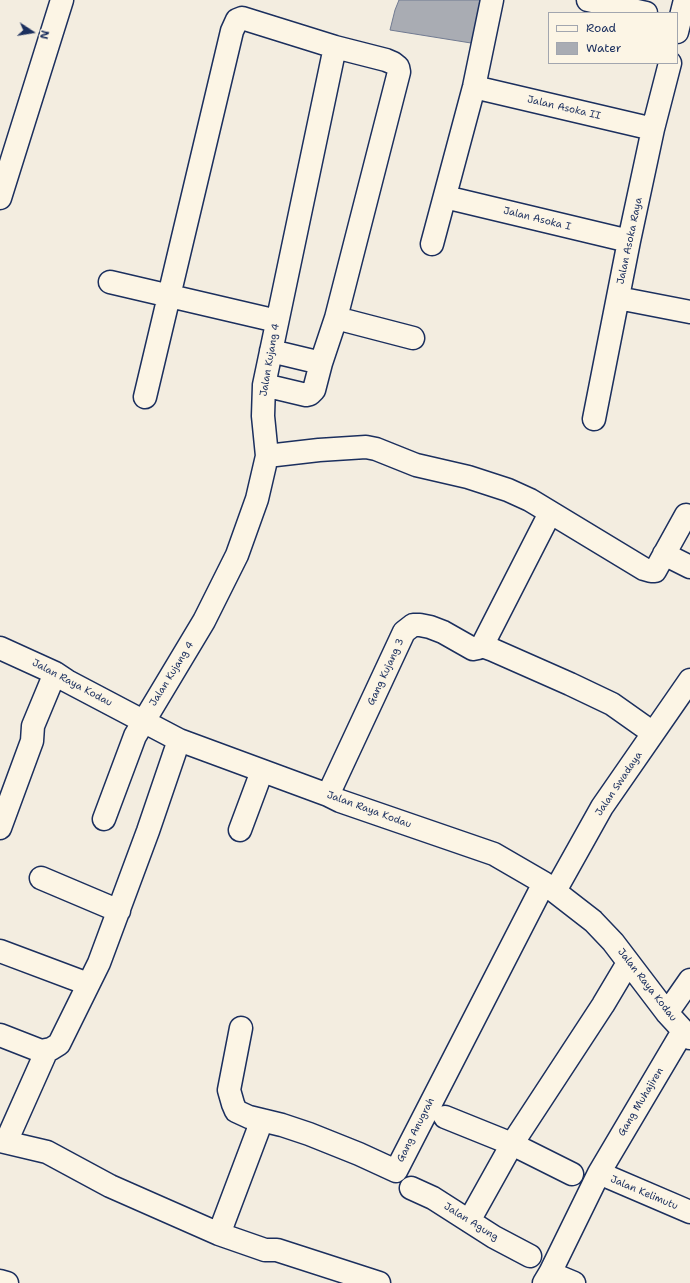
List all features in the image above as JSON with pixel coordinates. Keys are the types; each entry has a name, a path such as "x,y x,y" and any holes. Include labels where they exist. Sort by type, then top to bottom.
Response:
{"street":[{"path":"0,198 62,0"},
{"path":"432,244 474,87 492,0"},
{"path":"588,0 642,12"},
{"path":"145,397 232,31 236,20 242,18 335,47 386,60 398,67 399,72 336,318 314,390 310,394 306,395 264,385"},
{"name":"Jalan Kujang 4","path":"104,819 135,736 204,621 237,555 257,500 268,456 263,416 264,385 335,47"},
{"name":"Jalan Asoka Raya","path":"594,419 629,241 653,129 670,64"},
{"name":"Jalan Asoka II","path":"474,87 653,129"},
{"name":"Jalan Asoka I","path":"445,197 629,241"},
{"path":"110,282 277,321"},
{"path":"618,298 690,312"},
{"path":"336,318 413,338"},
{"path":"271,351 321,363"},
{"path":"268,456 319,450 366,447 376,449 416,465 508,490 530,500 644,569 651,571 655,570 686,515"},
{"path":"550,513 482,646 612,704 653,734"},
{"path":"664,554 690,567"},
{"name":"Gang Kujang 3","path":"328,795 404,632 408,628 413,625 430,627 443,632 473,648 482,646"},
{"name":"Jalan Raya Kodau","path":"0,648 55,673 67,681 179,740 328,795 340,801 494,854 549,887 592,921 613,942 667,1013 686,1035"},
{"path":"0,828 32,741 33,726 55,673"},
{"name":"Jalan Swadaya","path":"549,887 602,807 690,680"},
{"path":"0,1035 41,1051 51,1049 59,1044 99,963 148,831 179,740"},
{"path":"240,830 262,771"},
{"path":"41,878 119,911"},
{"name":"Gang Anugrah","path":"241,1028 229,1090 236,1111 249,1117 282,1125 309,1134 396,1171 549,887"},
{"path":"0,951 88,984"},
{"path":"469,1221 512,1144 603,1005 628,963"},
{"path":"667,1013 690,980"},
{"name":"Gang Muhajiren","path":"547,1278 599,1173 686,1035"},
{"path":"47,1050 3,1142 47,1152 110,1186 219,1234 265,1250 277,1250 378,1283"},
{"path":"445,1117 512,1144 572,1174"},
{"path":"219,1234 262,1120"},
{"name":"Jalan Kelimutu","path":"599,1173 690,1212"},
{"name":"Jalan Agung","path":"411,1188 433,1198 494,1237 530,1256"},
{"path":"547,1278 574,1283"},
{"path":"0,1281 7,1283"}],"water":[{"path":"399,0 483,0 483,5 471,43 390,30"}]}
